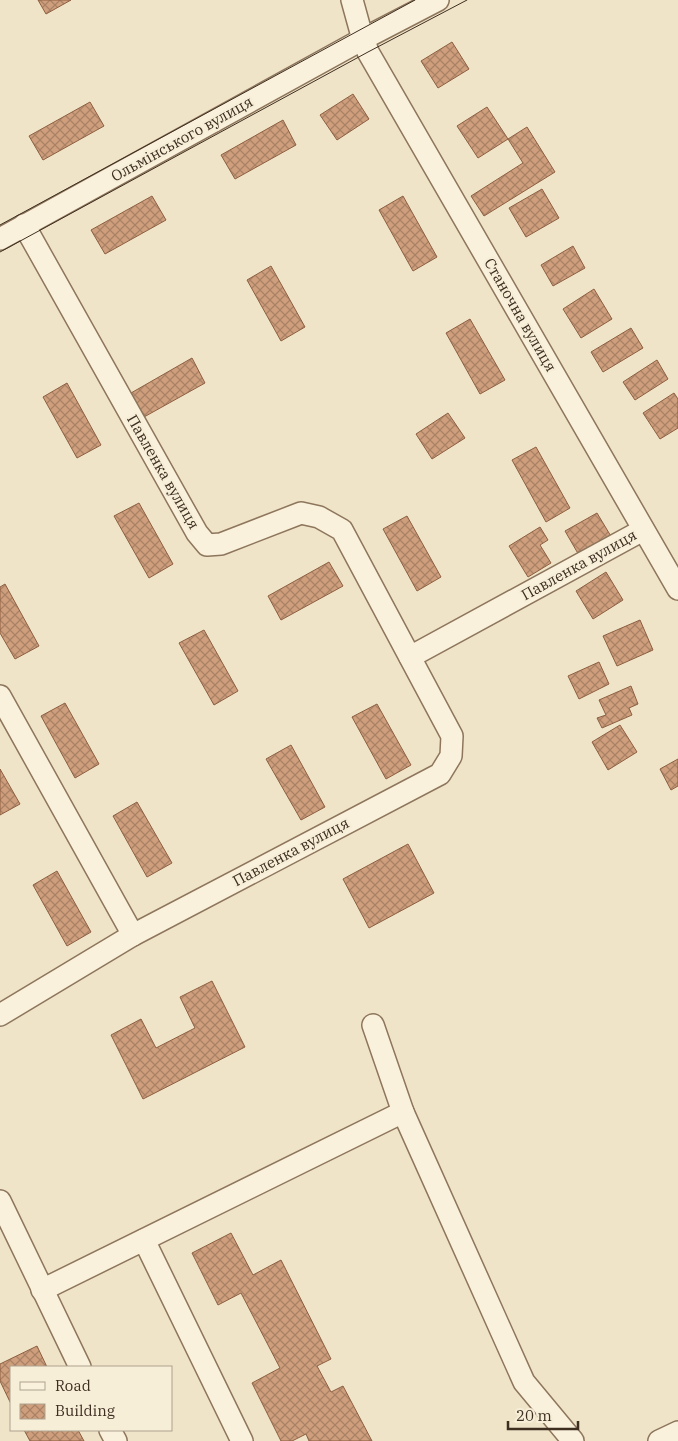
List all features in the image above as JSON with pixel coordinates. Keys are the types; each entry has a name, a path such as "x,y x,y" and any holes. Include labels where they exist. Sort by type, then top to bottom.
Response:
{"street":[{"path":"352,0 363,39"},
{"name":"Ольмінського вулиця","path":"0,239 363,39 438,0"},
{"name":"Станочна вулиця","path":"363,39 368,52 678,589"},
{"name":"Павленка вулиця","path":"0,1015 133,935 440,774 451,756 452,736 342,530 319,517 301,513 221,544 207,545 192,524 24,226"},
{"name":"Павленка вулиця","path":"410,657 643,530"},
{"path":"0,696 133,935"},
{"path":"372,1025 403,1112 524,1382 573,1441"},
{"path":"42,1290 403,1112"},
{"path":"0,1201 80,1366"},
{"path":"144,1240 242,1441"},
{"path":"659,1441 678,1432"}],"building":[{"path":"38,0 71,0 46,14"},
{"path":"452,42 469,69 438,88 421,61"},
{"path":"353,94 369,119 337,140 320,115"},
{"path":"90,102 104,126 43,160 29,136"},
{"path":"487,107 508,139 478,158 457,126"},
{"path":"283,120 296,145 235,179 221,155"},
{"path":"527,127 555,172 484,216 471,196 523,163 508,139"},
{"path":"542,189 559,218 526,237 509,208"},
{"path":"152,196 166,220 105,254 91,230"},
{"path":"403,196 437,257 413,271 379,210"},
{"path":"573,246 585,268 553,286 541,265"},
{"path":"271,266 305,327 281,341 247,280"},
{"path":"594,289 612,319 581,338 563,309"},
{"path":"470,319 505,380 480,394 446,333"},
{"path":"631,328 643,348 603,372 591,352"},
{"path":"192,358 205,383 144,417 131,393"},
{"path":"657,360 668,379 635,400 623,382"},
{"path":"67,383 101,445 77,458 43,397"},
{"path":"674,393 678,399 678,428 660,439 643,413"},
{"path":"448,413 465,438 432,459 416,434"},
{"path":"536,447 570,508 546,522 512,460"},
{"path":"139,503 173,564 149,578 114,516"},
{"path":"597,513 612,538 580,557 565,531"},
{"path":"407,516 441,577 417,591 383,529"},
{"path":"540,527 548,540 540,545 551,563 528,577 509,546"},
{"path":"329,562 343,586 281,620 268,596"},
{"path":"606,572 623,600 593,619 576,591"},
{"path":"5,584 39,646 15,659 0,633 0,587"},
{"path":"640,620 653,650 617,666 603,636"},
{"path":"204,630 238,691 214,705 179,643"},
{"path":"599,662 609,684 579,699 568,676"},
{"path":"631,686 638,704 629,708 632,715 602,728 597,718 606,715 599,700"},
{"path":"65,703 99,764 75,778 41,716"},
{"path":"377,704 411,765 386,779 352,717"},
{"path":"620,725 637,752 608,770 592,742"},
{"path":"291,745 325,807 301,820 266,759"},
{"path":"678,759 678,786 671,790 660,769"},
{"path":"0,769 20,804 0,815"},
{"path":"137,802 172,863 147,877 113,816"},
{"path":"408,844 434,893 369,928 343,879"},
{"path":"57,871 91,932 67,946 33,885"},
{"path":"212,981 245,1047 143,1099 111,1035 141,1019 156,1048 195,1028 180,997"},
{"path":"231,1233 253,1275 281,1260 331,1359 317,1366 331,1392 343,1386 372,1441 309,1441 306,1434 292,1441 281,1441 252,1383 280,1368 241,1293 218,1305 192,1253"},
{"path":"37,1346 47,1366 10,1366 10,1402 0,1381 0,1364"},
{"path":"25,1431 79,1431 84,1441 30,1441"}],"tram line":[{"path":"0,225 415,0"},
{"path":"0,252 467,0"}]}
